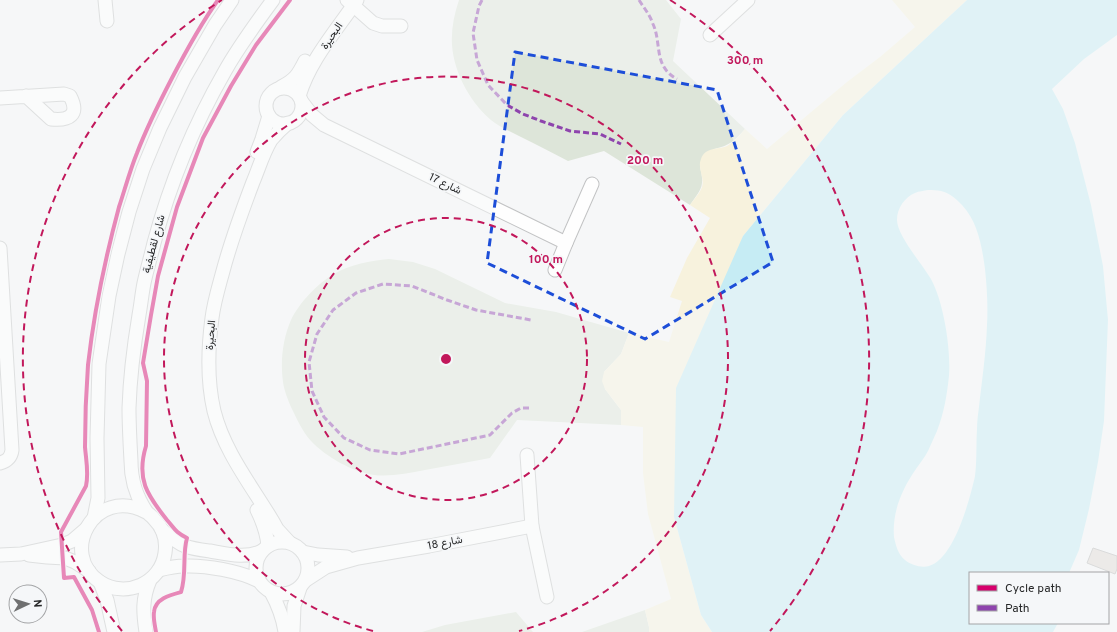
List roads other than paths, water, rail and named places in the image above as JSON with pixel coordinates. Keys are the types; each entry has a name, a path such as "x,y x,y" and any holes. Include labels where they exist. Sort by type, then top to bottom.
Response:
{"street":[{"path":"105,0 107,21"},
{"path":"94,518 98,498 97,438 99,364 109,296 129,212 143,169 178,90 210,34 232,0"},
{"name":"شارع لقطيفية","path":"146,512 137,495 133,482 131,468 129,408 135,337 144,282 168,197 198,123 226,69 273,0"},
{"path":"710,35 748,0"},
{"path":"351,2 373,23 382,26 401,26"},
{"name":"البحيرة","path":"281,87 297,75 310,54 351,2"},
{"name":"البحيرة","path":"301,99 308,74 351,2"},
{"path":"281,87 294,90 301,99 301,112 296,119 290,123 280,124 272,120 265,108 267,98 272,91 281,87"},
{"path":"0,98 26,96"},
{"name":"شارع 17","path":"301,99 312,115 324,125 566,243"},
{"name":"البحيرة","path":"265,548 266,531 236,469 214,411 206,345 215,301 231,243 237,214 269,116"},
{"name":"شارع 17","path":"290,123 302,122 324,125"},
{"name":"البحيرة","path":"237,214 271,141 282,128 290,123"},
{"path":"555,270 592,184"},
{"path":"0,248 3,340 12,450 9,458 0,463"},
{"path":"527,454 532,526 547,597"},
{"name":"البحيرة","path":"236,469 277,529 289,542"},
{"path":"89,571 84,559 82,546 86,529 94,518 106,510 119,506 133,507 146,512 155,520 162,530 174,540 185,546 239,555 251,554 274,543 289,542 303,552 308,562 308,574 294,606 293,632"},
{"name":"شارع 18","path":"303,584 326,567 358,558 532,526"},
{"path":"21,554 66,544 86,529"},
{"path":"0,555 21,554 65,558 75,562 89,571 100,582 107,586 121,590 144,584 159,570 165,554 162,530"},
{"path":"265,548 258,557 256,565 256,573 262,586 276,594 286,594 291,593 303,584"},
{"path":"203,567 205,550"},
{"name":"شارع 18","path":"303,552 325,556 358,558"},
{"path":"235,573 239,555"},
{"path":"159,570 184,566 203,567 250,576 259,581"},
{"path":"146,632 144,596 150,580"},
{"path":"100,582 114,632"},
{"path":"271,592 279,609 285,632"}],"water":[{"path":"967,0 1117,0 1117,35 1084,59 1052,89 1063,109 1075,143 1091,205 1103,266 1108,320 1104,421 1089,509 1079,550 1069,572 969,572 969,624 1057,624 1053,632 712,632 701,615 674,517 676,388 743,236 843,115","holes":["938,190 955,198 962,205 976,227 981,244 985,269 987,318 985,356 977,421 976,470 973,486 960,527 953,541 938,561 929,566 923,567 907,562 899,552 894,537 896,510 906,485 927,453 936,434 945,404 949,376 949,353 946,327 936,289 931,279 905,241 898,226 897,216 900,207 911,195 922,191"]}]}
